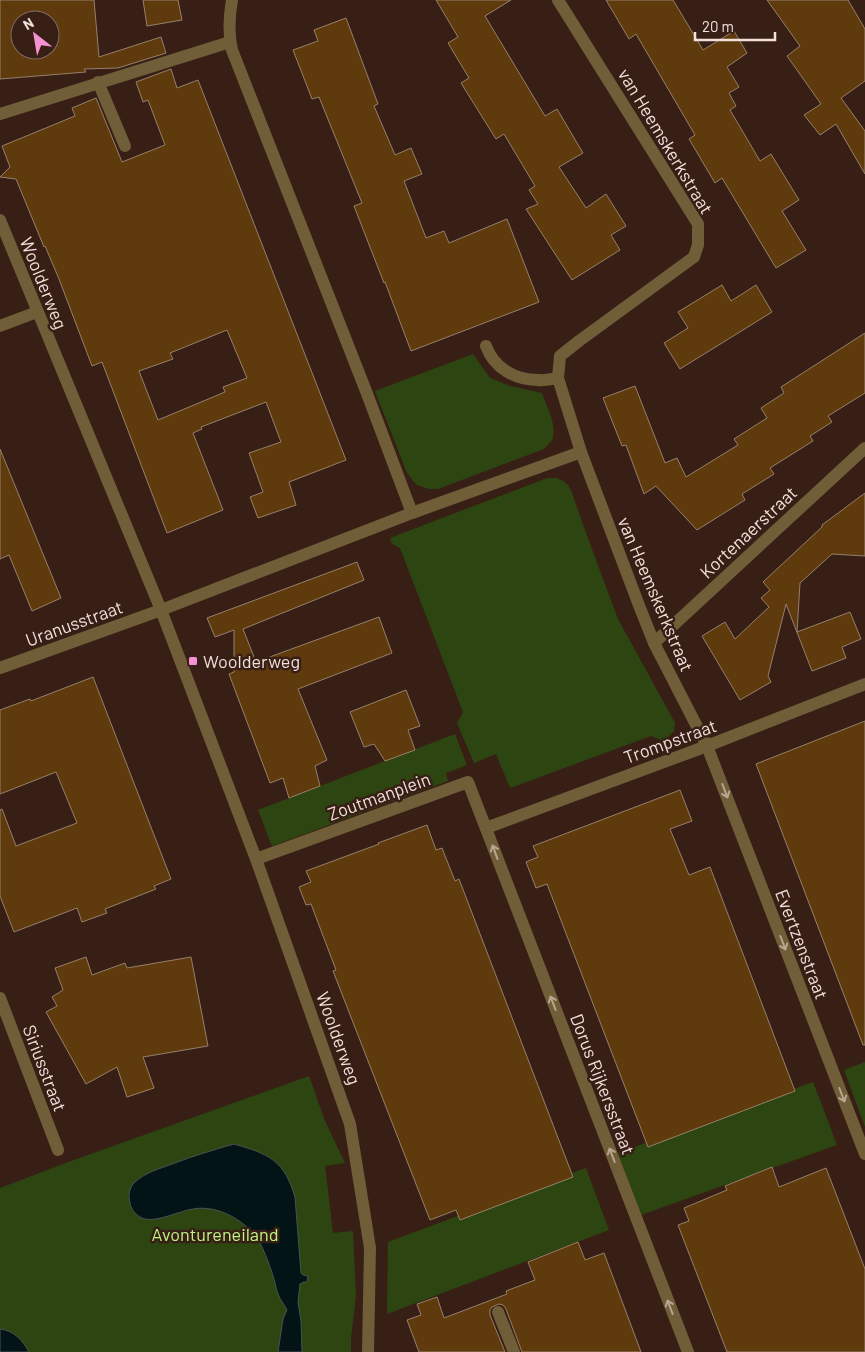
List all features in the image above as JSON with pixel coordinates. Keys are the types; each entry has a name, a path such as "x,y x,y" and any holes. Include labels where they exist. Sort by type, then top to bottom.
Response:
{"street":[{"path":"232,0 229,18 232,50 412,513"},
{"name":"van Heemskerkstraat","path":"558,0 698,224 698,244 694,257 579,340 560,356 558,378 581,452 640,608 654,642 707,746"},
{"path":"0,114 230,42"},
{"path":"98,82 125,146"},
{"name":"Woolderweg","path":"0,220 160,610 256,859 350,1124 370,1248 368,1352"},
{"path":"0,326 37,312"},
{"path":"486,346 489,356 513,375 538,380 558,378"},
{"name":"Kortenaerstraat","path":"654,642 865,448"},
{"path":"160,610 412,513 581,452"},
{"name":"Uranusstraat","path":"0,668 160,610"},
{"name":"Trompstraat","path":"486,828 707,746 865,684"},
{"name":"Evertzenstraat","path":"707,746 865,1154"},
{"name":"Zoutmanplein","path":"256,859 468,782 486,828"},
{"name":"Dorus Rijkersstraat","path":"486,828 688,1352"},
{"name":"Siriusstraat","path":"0,998 58,1150"},
{"path":"498,1312 514,1352"}],"green space":[{"path":"473,354 490,378 510,386 542,393 553,422 552,440 544,449 438,489 429,489 417,485 407,473 375,391"},
{"path":"547,478 556,478 568,485 618,619 675,723 674,731 668,737 661,740 651,736 510,788 496,754 474,763 457,723 463,712 400,548 392,544 390,538"},
{"path":"455,734 467,765 446,773 448,781 272,846 258,810"},
{"path":"865,1062 865,1127 844,1070"},
{"name":"Avontureneiland","path":"309,1076 325,1121 345,1163 325,1166 333,1233 353,1231 356,1295 351,1352 0,1352 0,1188"},
{"path":"813,1082 837,1145 641,1215 618,1153"},
{"path":"586,1168 609,1230 387,1314 388,1242"}],"shaded area":[{"path":"234,1144 257,1151 274,1160 286,1175 295,1197 301,1273 308,1276 307,1282 300,1284 298,1302 302,1352 278,1352 283,1319 287,1310 277,1293 271,1269 262,1247 257,1238 242,1223 223,1212 203,1208 187,1210 150,1220 137,1215 131,1206 130,1189 135,1182 144,1176 157,1169"},
{"path":"0,1329 18,1337 29,1352 0,1352"}],"building":[{"path":"0,0 94,0 99,57 161,37 166,53 118,68 84,69 86,72 0,79"},
{"path":"143,0 178,0 182,20 147,26"},
{"path":"436,0 511,0 485,16 545,116 557,109 583,153 559,167 586,208 606,194 626,226 611,235 620,250 572,280 526,209 538,204 529,190 535,186 504,134 496,139 461,83 469,78 448,43 458,37"},
{"path":"606,0 673,0 703,50 734,31 747,53 727,67 739,87 729,93 736,106 730,110 760,161 771,154 799,200 782,211 806,250 776,268 722,178 715,183 689,139 695,135 636,34 629,39"},
{"path":"767,0 848,0 865,29 865,81 841,98 865,131 865,174 836,124 820,135 804,115 821,104 787,56 800,46"},
{"path":"346,18 378,104 374,106 395,155 411,148 422,174 404,181 426,238 444,231 449,243 507,219 539,302 411,351 354,206 362,203 319,97 312,99 293,50 318,41 314,30"},
{"path":"171,69 177,88 198,80 346,460 289,482 296,505 258,518 250,497 263,492 249,453 281,442 266,402 201,427 202,429 193,433 223,510 167,533 102,362 92,366 59,279 16,179 0,177 10,167 2,146 75,116 72,108 96,98 122,162 165,145 148,100 143,102 136,82","holes":["227,330 247,378 223,387 225,392 158,420 139,371 173,359 170,353"]},
{"path":"722,285 731,301 756,285 772,312 680,369 664,343 688,328 678,312"},
{"path":"865,333 865,393 828,416 832,422 810,436 813,441 770,468 774,474 742,494 745,500 697,530 656,486 644,494 626,445 622,446 603,398 635,386 665,463 677,458 686,477 738,445 734,439 767,418 761,408 784,393 781,387"},
{"path":"0,449 61,598 32,611 9,555 0,559"},
{"path":"865,493 865,556 832,554 800,583 797,632 850,612 861,639 842,647 846,658 812,671 786,604 768,676 771,682 740,700 702,636 725,622 735,639 769,607 761,598 770,590 763,582 822,525"},
{"path":"357,562 364,580 243,629 256,662 379,617 392,653 298,689 327,760 315,766 320,786 289,798 283,778 270,783 229,674 234,672 234,630 215,637 207,618"},
{"path":"93,677 171,879 154,886 156,889 105,909 107,913 82,922 77,908 14,932 0,896 0,810 2,809 16,846 77,823 56,772 0,794 0,710 30,699 31,701"},
{"path":"406,690 420,726 408,730 415,750 385,761 374,744 364,747 350,712"},
{"path":"865,721 865,1045 863,1045 756,764"},
{"path":"680,790 692,821 670,829 689,875 710,867 795,1091 648,1147 547,884 536,888 526,862 538,857 533,846"},
{"path":"427,825 436,850 442,848 455,881 459,879 573,1177 460,1220 456,1210 430,1220 333,971 336,970 311,904 306,905 299,887 311,882 306,871"},
{"path":"86,957 92,975 125,963 127,968 191,957 208,1046 143,1057 154,1088 127,1097 117,1067 86,1084 46,1012 57,1006 52,997 63,990 55,968"},
{"path":"772,1167 779,1187 826,1168 865,1269 865,1352 727,1352 678,1225 689,1221 684,1208 727,1190 725,1186"},
{"path":"578,1242 585,1260 604,1253 641,1352 522,1352 506,1309 503,1305 499,1304 492,1307 490,1315 505,1352 419,1352 407,1320 421,1315 417,1304 437,1297 444,1318 507,1294 506,1291 535,1280 528,1262"}],"place":[{"name":"Woolderweg","path":"193,661"}]}
